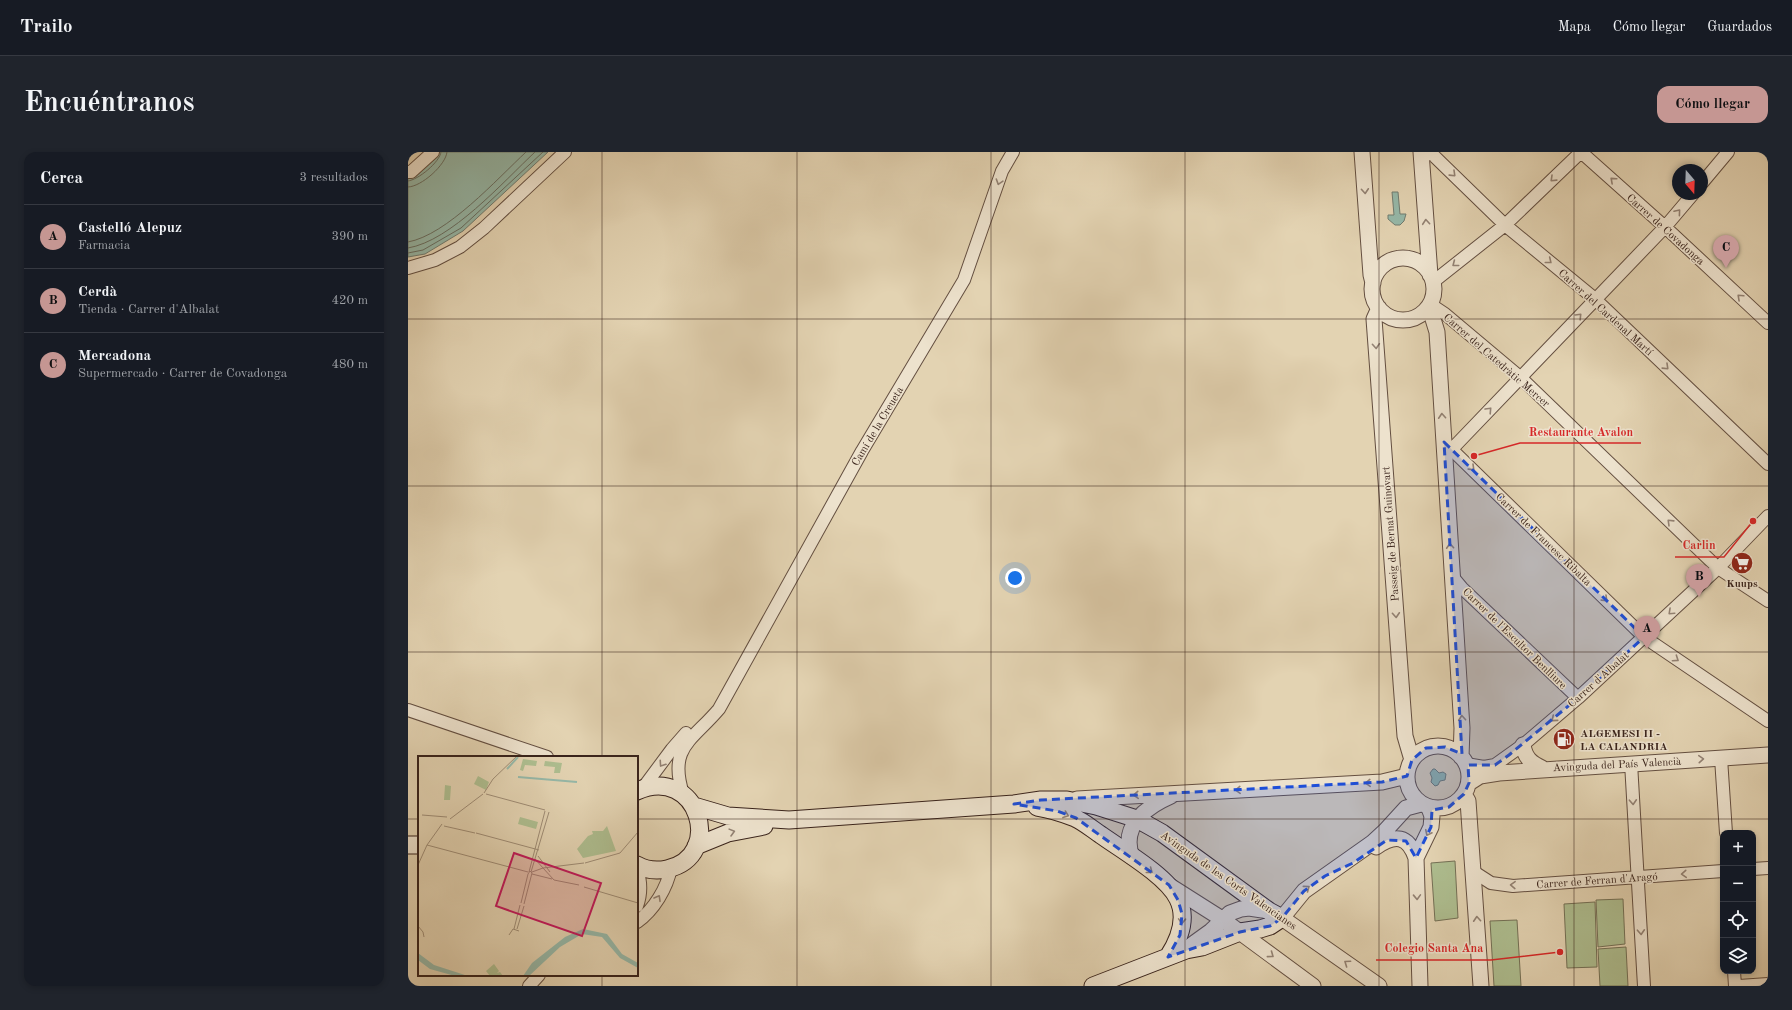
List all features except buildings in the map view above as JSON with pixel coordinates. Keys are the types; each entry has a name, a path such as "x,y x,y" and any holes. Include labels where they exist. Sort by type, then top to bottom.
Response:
{"main road":[{"path":"640,790 660,786 676,790 689,800 728,816 789,820 1014,804 1057,811 1076,818 1169,885 1178,900 1182,914 1182,926 1180,935 1168,957"},
{"path":"638,865 655,870 671,868 686,860 696,846 700,826 689,800"},
{"name":"Avinguda de les Corts Valencianes","path":"1014,804 1041,800 1066,800 1096,806 1137,819 1162,833 1276,914"},
{"path":"696,846 728,833 789,820"},
{"path":"408,846 418,845"},
{"path":"1094,986 1186,950 1202,947 1240,932 1270,926 1276,914"}],"street":[{"path":"408,172 411,172 433,152"},
{"path":"408,268 435,260 460,247 484,228 565,152"},
{"name":"Camí de la Creueta","path":"689,800 678,775 682,750 687,742 719,709 862,451 964,280 1002,171 1013,152"},
{"path":"1362,152 1373,296 1379,308 1390,317 1404,320 1418,316 1430,305 1433,297 1428,153"},
{"path":"1432,278 1505,225 1581,152"},
{"name":"Carrer de Covadonga","path":"1581,152 1666,227 1768,323"},
{"path":"1708,176 1728,152"},
{"name":"Carrer del Cardenal Martí","path":"1428,153 1505,225 1595,299 1768,464"},
{"path":"1448,445 1520,377 1666,227 1688,200"},
{"path":"1373,283 1375,277 1383,267 1394,260 1400,259 1414,261 1426,269 1432,278"},
{"path":"1430,305 1437,332 1448,445 1452,576 1464,760 1468,770 1466,789 1474,872 1481,986"},
{"name":"Carrer del Catedràtic Mercer","path":"1430,305 1445,314 1520,377 1718,568 1768,601"},
{"name":"Passeig de Bernat Guinovart","path":"1379,308 1374,319 1374,327 1405,736 1412,760"},
{"name":"Carrer de Francesc Ribalta","path":"1448,445 1644,637 1768,721"},
{"name":"Carrer d'Albalat","path":"1464,760 1484,767 1495,764 1523,745 1578,698 1718,568 1768,516"},
{"name":"Carrer de l'Escultor Benlliure","path":"1452,576 1462,588 1578,698"},
{"name":"Camí de la Creueta","path":"640,790 677,743 726,695"},
{"path":"408,710 544,756"},
{"path":"1523,745 1526,757 1532,763 1542,768"},
{"path":"1416,858 1431,827 1432,816 1425,806 1413,797 1408,787 1407,776 1412,760 1418,753 1426,748 1436,746 1450,749 1464,760"},
{"name":"Avinguda del País Valencià","path":"1466,789 1480,776 1494,773 1542,768 1768,754"},
{"path":"1721,758 1726,830"},
{"path":"1631,763 1644,986"},
{"path":"1066,800 1382,782 1407,776"},
{"path":"1186,950 1211,931 1230,913 1241,909 1256,908 1276,914 1324,876 1372,843 1406,808 1425,806 1439,809 1449,806 1458,802 1466,789"},
{"path":"1132,857 1128,842 1137,819 1145,810 1156,802 1175,794"},
{"path":"1324,876 1353,863 1387,840 1394,838 1406,841 1412,847 1416,858 1420,986"},
{"path":"638,921 657,901 670,876 671,868"},
{"path":"1756,869 1768,868"},
{"path":"638,872 641,886 638,904"},
{"name":"Carrer de Ferran d'Aragó","path":"1474,872 1491,883 1513,886 1720,872"},
{"path":"1169,885 1222,919 1313,986"},
{"name":"Avinguda de les Corts Valencianes","path":"1276,914 1379,986"},
{"path":"1734,974 1735,986"},
{"path":"529,986 538,976"},
{"path":"1739,986 1768,984"}],"highlighted area":[{"path":"1444,442 1644,637 1578,698 1509,755 1495,765 1468,765 1469,783 1464,794 1449,807 1432,810 1431,827 1416,858 1406,841 1387,840 1353,863 1325,876 1304,891 1282,918 1270,926 1240,932 1168,957 1180,935 1182,914 1178,900 1169,885 1076,818 1057,811 1014,804 1041,800 1382,782 1407,776 1412,760 1426,748 1445,747 1462,754"}],"shaded area":[{"path":"1455,861 1458,918 1435,921 1431,863"},
{"path":"1623,899 1625,944 1598,947 1596,900"},
{"path":"1595,902 1597,967 1567,968 1564,904"},
{"path":"1517,920 1521,986 1494,986 1490,921"},
{"path":"1626,947 1628,986 1600,986 1598,949"}],"water":[{"path":"433,152 548,152 463,231 425,254 408,257 408,172"},
{"path":"1392,192 1398,192 1400,214 1406,214 1404,221 1400,225 1395,225 1388,219 1388,215 1394,215"},
{"path":"1433,769 1439,773 1443,772 1446,774 1445,780 1440,781 1438,785 1435,786 1431,782 1432,778 1430,773"}],"place":[{"name":"Mercadona","path":"1726,268"},
{"name":"Restaurante Avalon","path":"1474,456"},
{"name":"Carlin","path":"1753,521"},
{"name":"Kuups","path":"1742,563"},
{"name":"Cerdà","path":"1699,597"},
{"name":"Castelló Alepuz","path":"1647,649"},
{"name":"ALGEMESI II - LA CALANDRIA","path":"1564,739"},
{"name":"Colegio Santa Ana","path":"1560,952"}]}
